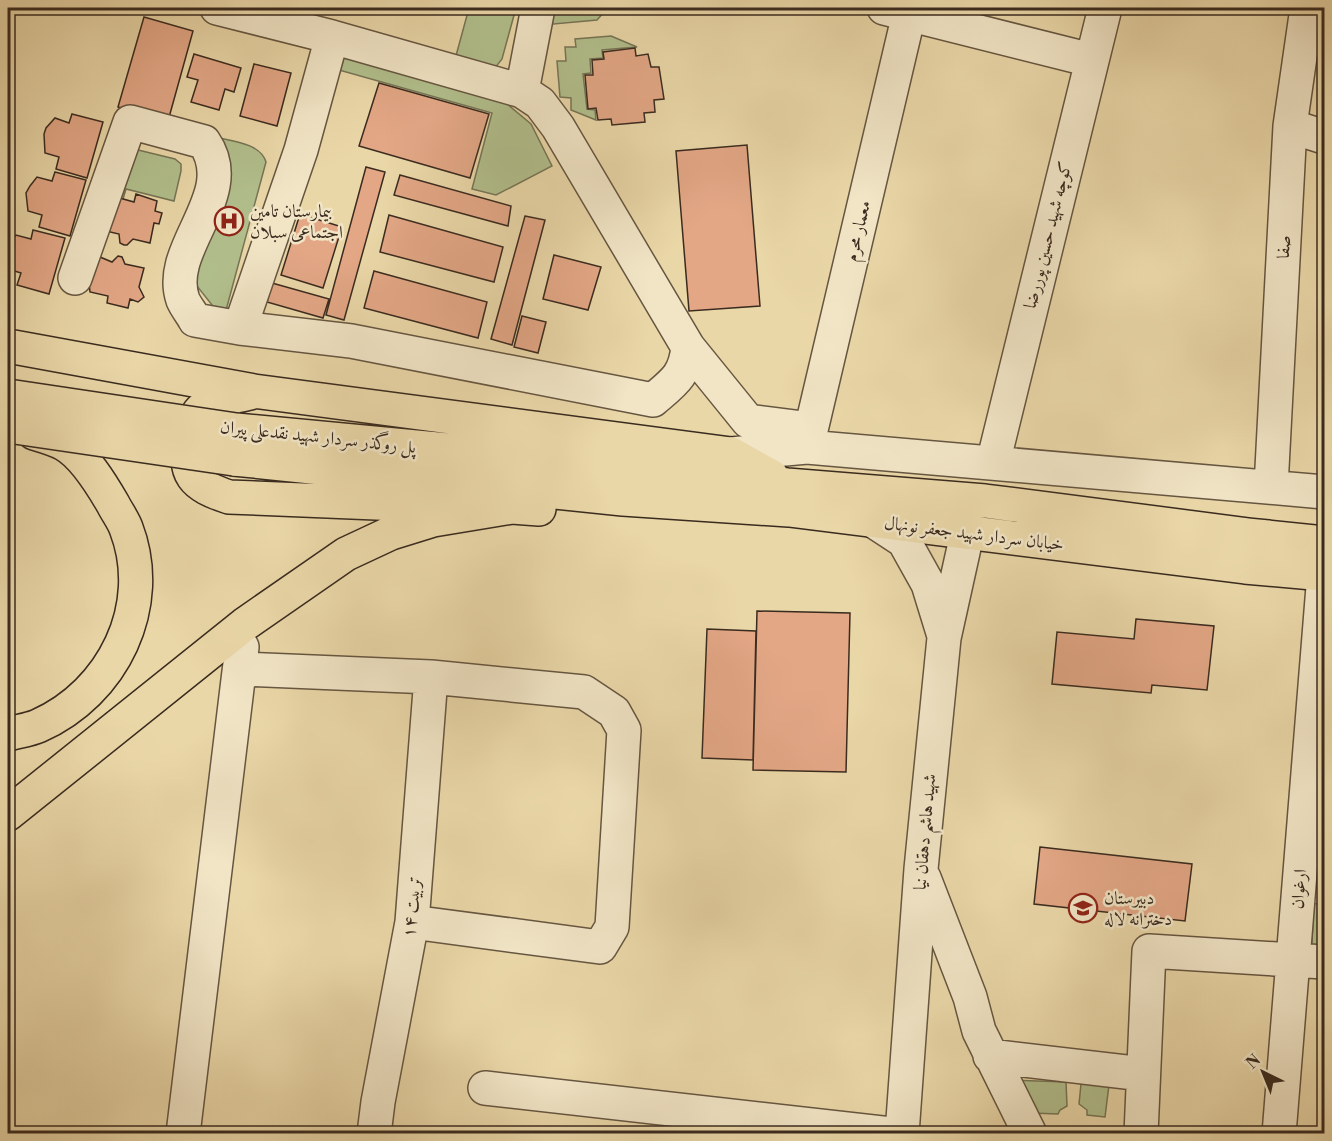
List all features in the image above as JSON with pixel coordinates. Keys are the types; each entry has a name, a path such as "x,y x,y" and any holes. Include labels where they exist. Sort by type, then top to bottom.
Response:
{"main road":[{"path":"8,346 254,392 731,454 788,498 725,525 512,507 433,520 391,533 346,554 245,624 8,814"},
{"path":"254,392 213,402 201,410 194,422 187,457 189,469 199,485 229,497 503,508"},
{"name":"پل روگذر سردار شهید نقدعلی پیران","path":"8,396 235,445 623,499"},
{"path":"8,734 38,726 74,706 99,682 118,653 130,620 136,585 133,557 126,528 102,485 65,444 14,427"},
{"name":"پل روگذر سردار شهید نقدعلی پیران","path":"14,427 235,445 630,467"},
{"name":"خیابان سردار شهید جعفر نونهال","path":"630,467 788,498 875,522 1245,567 1324,574"},
{"name":"خیابان سردار شهید جعفر نونهال","path":"623,499 788,498 985,501 1324,543"}],"street":[{"path":"217,8 332,37 522,91 540,103 558,127 688,346 748,421 809,438 993,463 1324,492"},
{"path":"522,91 538,8"},
{"name":"کوچه شهید حسین پوررضا","path":"993,463 1105,8"},
{"name":"صفا","path":"1271,487 1290,126 1307,8"},
{"name":"معمار محرم","path":"809,438 897,11 1091,60"},
{"path":"240,328 301,150 332,37"},
{"path":"75,278 130,122 204,142 214,159 215,174 212,193 182,267 183,300 195,320 240,328 351,341 653,400 675,380 686,365 688,346"},
{"path":"1290,126 1324,137"},
{"path":"731,454 809,438"},
{"path":"875,522 904,541 928,584 944,638"},
{"name":"شهید هاشم دهقان نیا","path":"902,1134 921,869 944,638 967,534"},
{"name":"ارغوان","path":"1279,1134 1309,960 1324,574"},
{"path":"183,1134 245,624"},
{"path":"240,669 431,677 584,692 614,712 624,730 612,927 600,947 412,922"},
{"name":"تربیت ۱۴","path":"374,1134 412,922 431,677"},
{"path":"921,869 970,997 979,1031 1030,1134"},
{"path":"1141,1134 1149,951 1309,960"},
{"path":"990,1056 1143,1074"},
{"path":"485,1088 891,1134"}],"green space":[{"path":"469,8 516,8 502,59 491,73 454,63"},
{"path":"547,8 604,8 605,11 597,20 543,25"},
{"path":"611,36 637,47 602,50 603,58 590,59 591,73 583,74 587,109 595,110 596,120 571,110 571,98 560,97 557,61 566,61 565,47 576,47 575,39"},
{"path":"343,57 500,98 531,124 552,166 496,195 472,189 492,113 339,70"},
{"path":"211,136 251,146 263,155 266,162 225,314 212,305 193,281"},
{"path":"134,149 175,159 181,164 174,201 126,189 123,199 117,197"},
{"path":"1320,834 1324,835 1324,889 1317,889"},
{"path":"1324,902 1324,959 1311,958 1314,904"},
{"path":"1012,1080 1066,1082 1067,1106 1058,1114 1031,1113"},
{"path":"1081,1084 1109,1085 1105,1117 1087,1115 1087,1110 1079,1104"}],"building":[{"path":"144,17 193,31 168,121 118,107"},
{"path":"635,48 636,56 648,54 651,67 659,67 664,99 654,100 655,112 644,113 645,122 612,125 611,119 598,120 596,108 588,109 585,75 593,75 592,60 604,59 603,52"},
{"path":"194,54 241,68 234,92 225,89 219,110 191,102 198,80 187,77"},
{"path":"254,64 291,73 277,126 240,116"},
{"path":"379,83 489,114 470,178 359,146"},
{"path":"72,114 103,122 87,178 56,169 59,157 45,153 46,128 55,118 69,123"},
{"path":"747,145 760,306 689,311 676,151"},
{"path":"366,167 385,172 344,320 326,315"},
{"path":"55,172 86,180 70,236 39,227 42,215 28,211 26,193 30,186 37,177 52,181"},
{"path":"400,175 511,206 508,226 394,195"},
{"path":"136,194 157,201 155,211 162,213 159,224 154,223 150,243 133,239 124,245 120,243 119,234 106,231 116,197 134,202"},
{"path":"300,214 342,227 323,288 281,275"},
{"path":"389,215 503,247 494,282 380,252"},
{"path":"525,216 545,220 512,345 491,339"},
{"path":"33,230 65,238 49,294 17,285 21,273 8,269 8,244 16,235 31,239"},
{"path":"554,255 601,267 588,310 543,299"},
{"path":"118,256 122,257 125,264 144,268 139,287 144,297 138,302 130,299 128,308 107,303 108,296 90,292 92,267 100,257 112,262"},
{"path":"374,271 487,302 478,338 364,308"},
{"path":"272,283 329,299 323,318 267,302"},
{"path":"522,316 546,322 538,353 514,347"},
{"path":"757,611 850,613 846,772 753,770"},
{"path":"1136,619 1214,626 1207,690 1152,685 1151,693 1052,684 1057,632 1134,639"},
{"path":"707,629 756,631 753,760 702,758"},
{"path":"1040,847 1192,864 1185,921 1034,904"}],"place":[{"name":"بیمارستان تامین اجتماعی سبلان","path":"229,221"},
{"name":"دبیرستان دخترانه لاله","path":"1083,908"}]}
